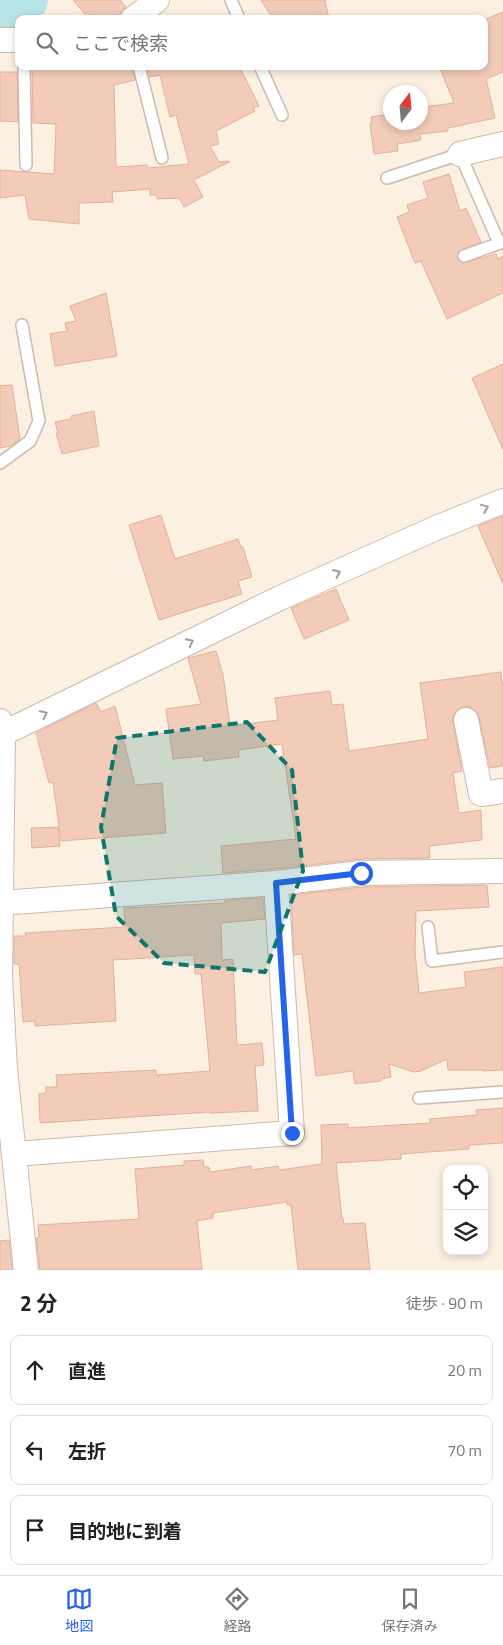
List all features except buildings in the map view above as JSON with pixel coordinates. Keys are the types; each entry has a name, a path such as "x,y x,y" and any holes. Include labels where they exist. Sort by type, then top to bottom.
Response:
{"street":[{"path":"137,15 157,0"},
{"path":"0,40 15,40"},
{"path":"460,154 503,144"},
{"path":"26,1270 8,1184 14,1154 2,1069 0,977 1,730 280,598 436,528 503,501"},
{"path":"466,720 481,794 503,790"},
{"path":"0,903 276,883 361,873 503,871"},
{"path":"14,1154 292,1133 276,883"}],"lane":[{"path":"231,0 238,15"},
{"path":"24,70 26,165"},
{"path":"140,70 162,158"},
{"path":"262,70 282,115"},
{"path":"387,178 460,154 501,242 464,256"},
{"path":"0,463 30,441 39,421 22,325"},
{"path":"428,927 432,961 503,952"},
{"path":"419,1098 503,1092"}],"highlighted area":[{"path":"247,722 292,770 303,871 265,972 164,963 116,916 101,827 117,738"}],"waterway":[{"path":"0,9 9,8 26,0"}],"route":[{"path":"292,1133 276,883 361,873"}]}
